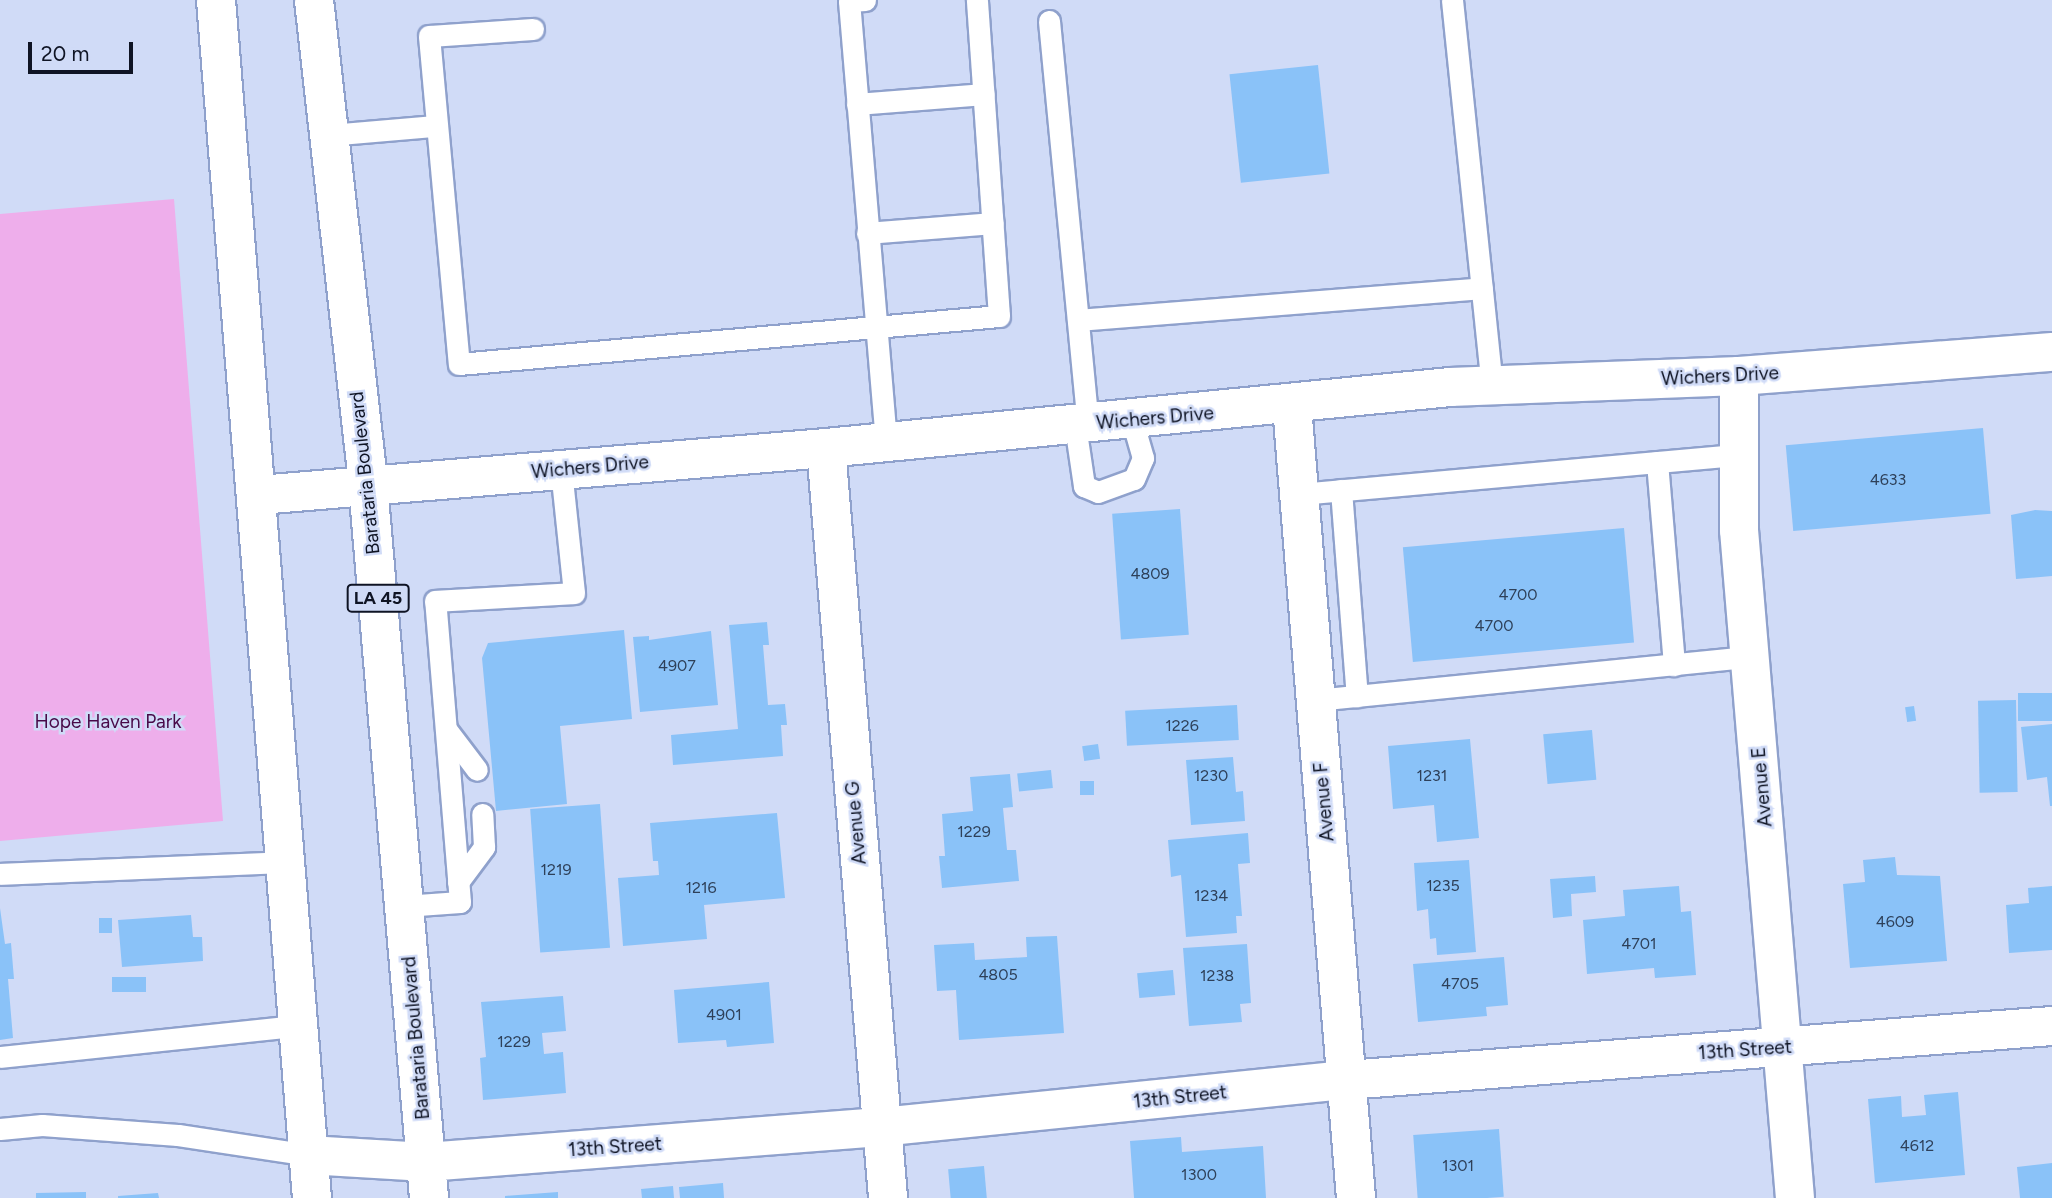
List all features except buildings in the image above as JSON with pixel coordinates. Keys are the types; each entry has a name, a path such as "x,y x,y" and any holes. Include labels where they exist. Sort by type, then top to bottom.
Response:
{"street":[{"path":"216,0 259,495 312,1198"},
{"name":"Barataria Boulevard","path":"314,0 368,485 428,1180"},
{"name":"Wichers Drive","path":"259,495 826,448 1492,386 1739,376 2052,352"},
{"name":"Avenue E","path":"1739,376 1739,530 1786,1047 1795,1198"},
{"name":"Avenue F","path":"1292,406 1356,1198"},
{"name":"Avenue G","path":"826,448 888,1198"},
{"name":"13th Street","path":"308,1155 428,1180 881,1127 1347,1080 2052,1026"}],"lane":[{"path":"854,0 857,104 886,442"},
{"path":"533,29 429,36 434,126 459,364 999,316 977,0"},
{"path":"1452,0 1492,386"},
{"path":"1049,21 1078,320 1084,486 1098,492 1134,479 1143,458 1132,420"},
{"path":"857,104 984,94"},
{"path":"329,135 434,126"},
{"path":"867,233 993,223"},
{"path":"1078,320 1482,288"},
{"path":"1299,494 1739,455"},
{"path":"1657,462 1674,664"},
{"path":"404,906 460,902 435,601 574,593 561,469"},
{"path":"1340,490 1357,696"},
{"path":"1316,700 1750,657"},
{"path":"446,729 477,770"},
{"path":"458,882 484,847 482,814"},
{"path":"0,874 285,862"},
{"path":"0,1057 297,1026"},
{"path":"0,1129 42,1125 178,1135 308,1155"}],"green space":[{"name":"Hope Haven Park","path":"174,199 223,821 0,841 0,214"}]}
